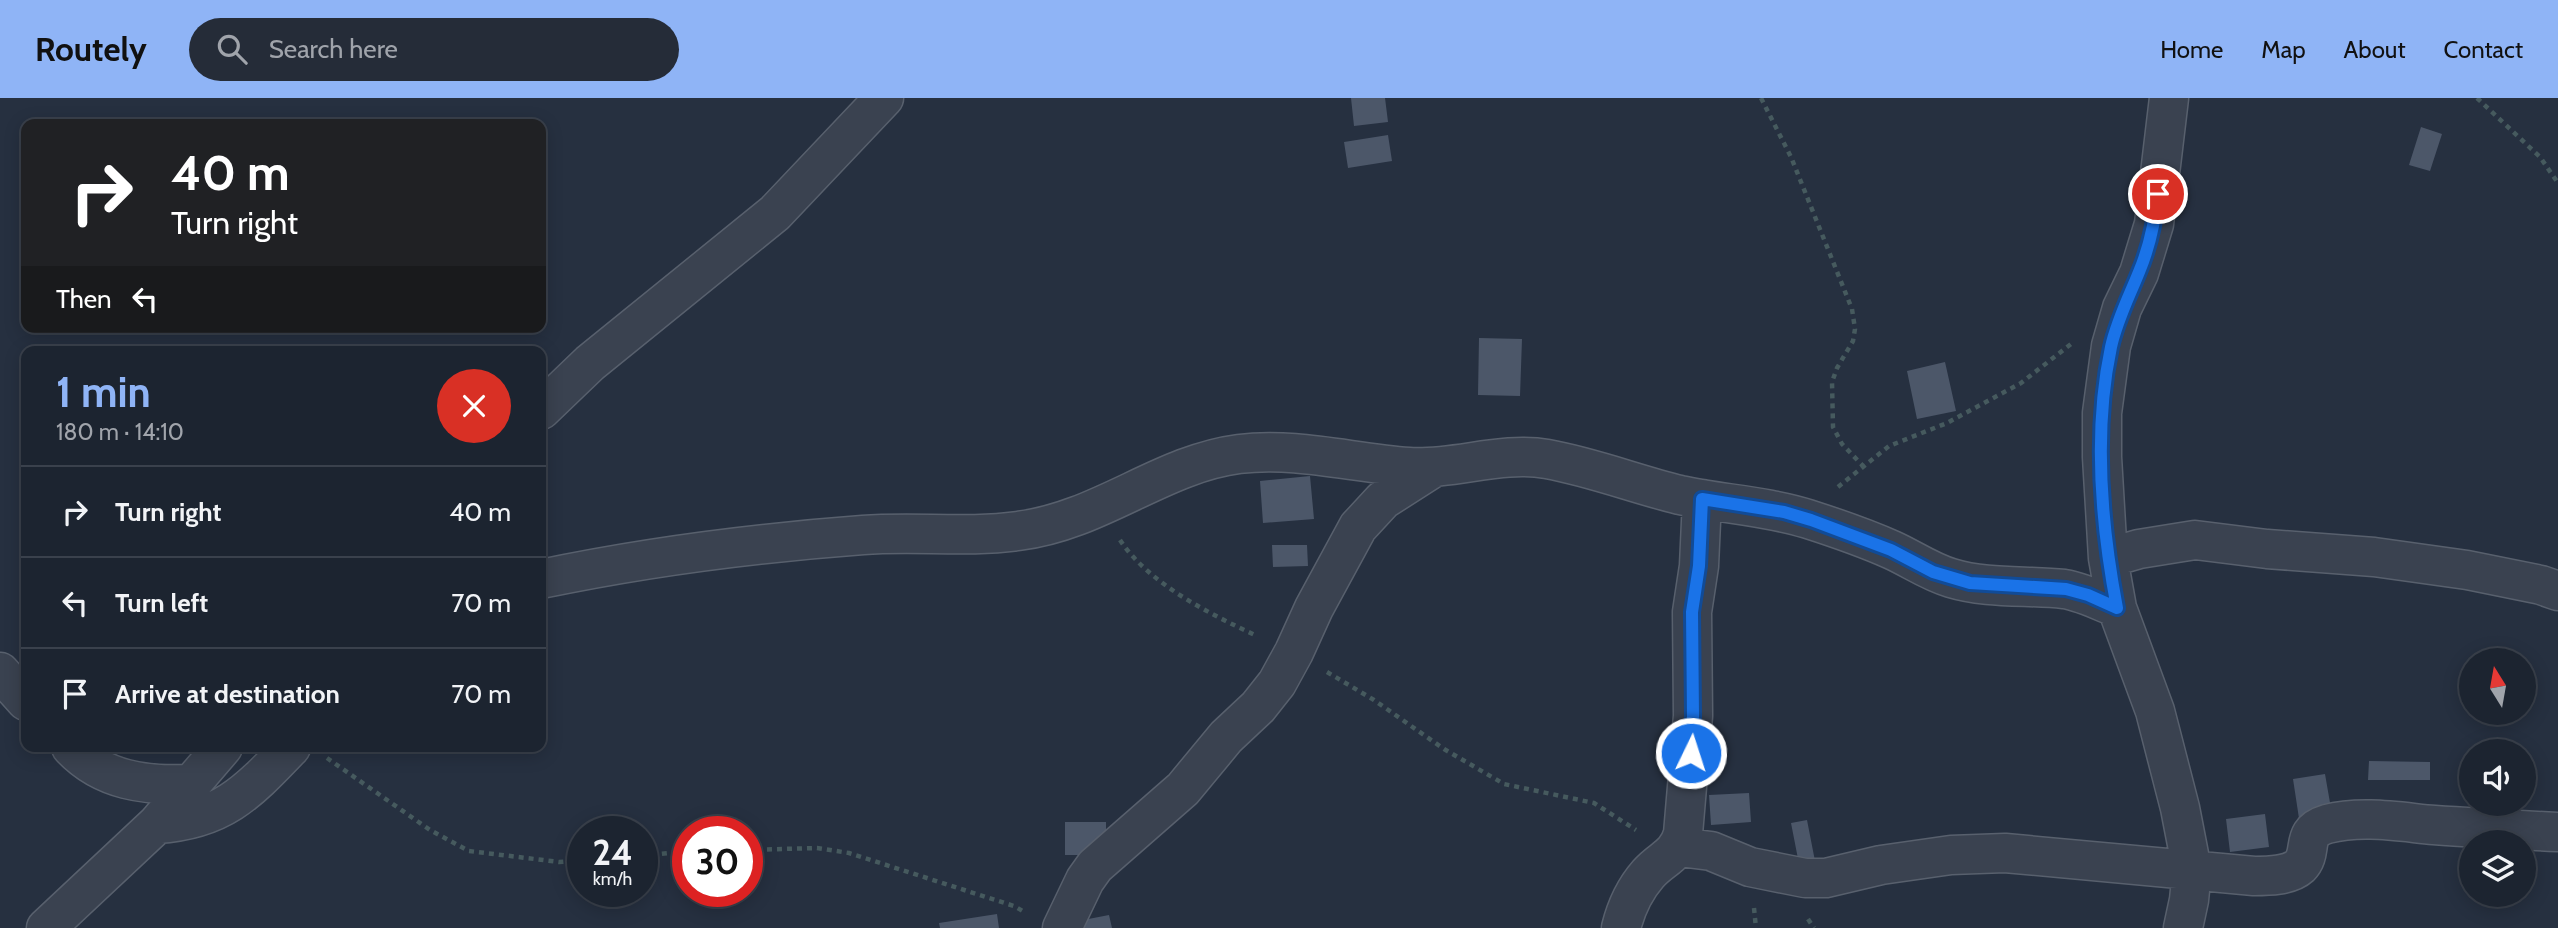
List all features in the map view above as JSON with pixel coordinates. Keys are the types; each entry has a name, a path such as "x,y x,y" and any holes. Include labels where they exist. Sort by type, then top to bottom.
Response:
{"street":[{"path":"546,405 590,363 775,213 884,98"},
{"path":"2169,98 2154,224 2111,346 2102,413 2108,558 2117,608 2155,711 2180,807 2192,870 2183,928"},
{"path":"546,578 746,546 867,534 988,534 1020,531 1062,523 1102,508 1209,459 1295,452 1344,460 1433,468 1511,458 1548,459 1647,487 1784,512 1891,550 1948,578 1970,583 2066,589 2117,608"},
{"path":"1049,924 1096,866 1183,789 1226,737 1258,707 1277,683 1358,527 1383,500 1433,468"},
{"path":"1621,928 1625,911 1648,873 1679,847 1683,834 1692,738 1692,612 1699,566 1702,499"},
{"path":"2108,558 2139,549 2195,540 2267,549 2374,557 2467,570 2558,591"},
{"path":"0,672 21,695"},
{"path":"76,752 103,772 125,780 157,785 190,784"},
{"path":"46,928 157,824 219,752"},
{"path":"157,824 183,822 209,815 305,752"},
{"path":"1679,847 1711,851 1750,867 1805,878 1826,878 1881,865 1951,856 2005,853 2254,876 2295,869 2303,862 2308,838 2312,833 2332,823 2395,820 2431,825 2558,832"}],"path":[{"path":"1761,98 1791,157 1852,309 1855,328 1853,341 1836,368 1832,382 1833,427 1835,435 1864,467"},
{"path":"2477,98 2539,157 2558,183"},
{"path":"1784,512 1826,494 1889,446 1947,423 2021,383 2052,357 2122,309"},
{"path":"1102,508 1122,544 1148,572 1204,610 1294,652 1374,700 1444,749 1504,784 1594,803 1654,839 1679,847"},
{"path":"308,752 469,850 567,861"},
{"path":"763,850 817,848 849,853 1014,906 1049,924"}],"building":[{"path":"1351,98 1385,98 1388,122 1354,126"},
{"path":"2421,127 2442,134 2430,171 2409,165"},
{"path":"1388,135 1392,161 1348,168 1344,142"},
{"path":"1479,338 1522,339 1520,396 1478,395"},
{"path":"1945,362 1956,411 1917,419 1907,371"},
{"path":"1310,476 1314,519 1263,523 1260,481"},
{"path":"1272,545 1307,545 1308,566 1273,567"},
{"path":"2369,761 2430,762 2430,780 2368,780"},
{"path":"2325,774 2333,820 2300,825 2293,779"},
{"path":"1749,793 1751,822 1711,825 1709,795"},
{"path":"2265,814 2269,847 2230,852 2226,819"},
{"path":"1807,820 1815,861 1799,864 1791,823"},
{"path":"1065,822 1106,822 1106,855 1065,855"},
{"path":"997,914 999,928 940,928 939,923"},
{"path":"1109,915 1112,928 1080,928 1078,921"}],"route":[{"path":"1691,753 1692,612 1699,566 1702,499 1784,512 1811,520 1891,550 1948,578 1970,583 2066,589 2117,608 2108,558 2104,508 2102,413 2111,346 2122,309 2148,247 2158,194"}]}
